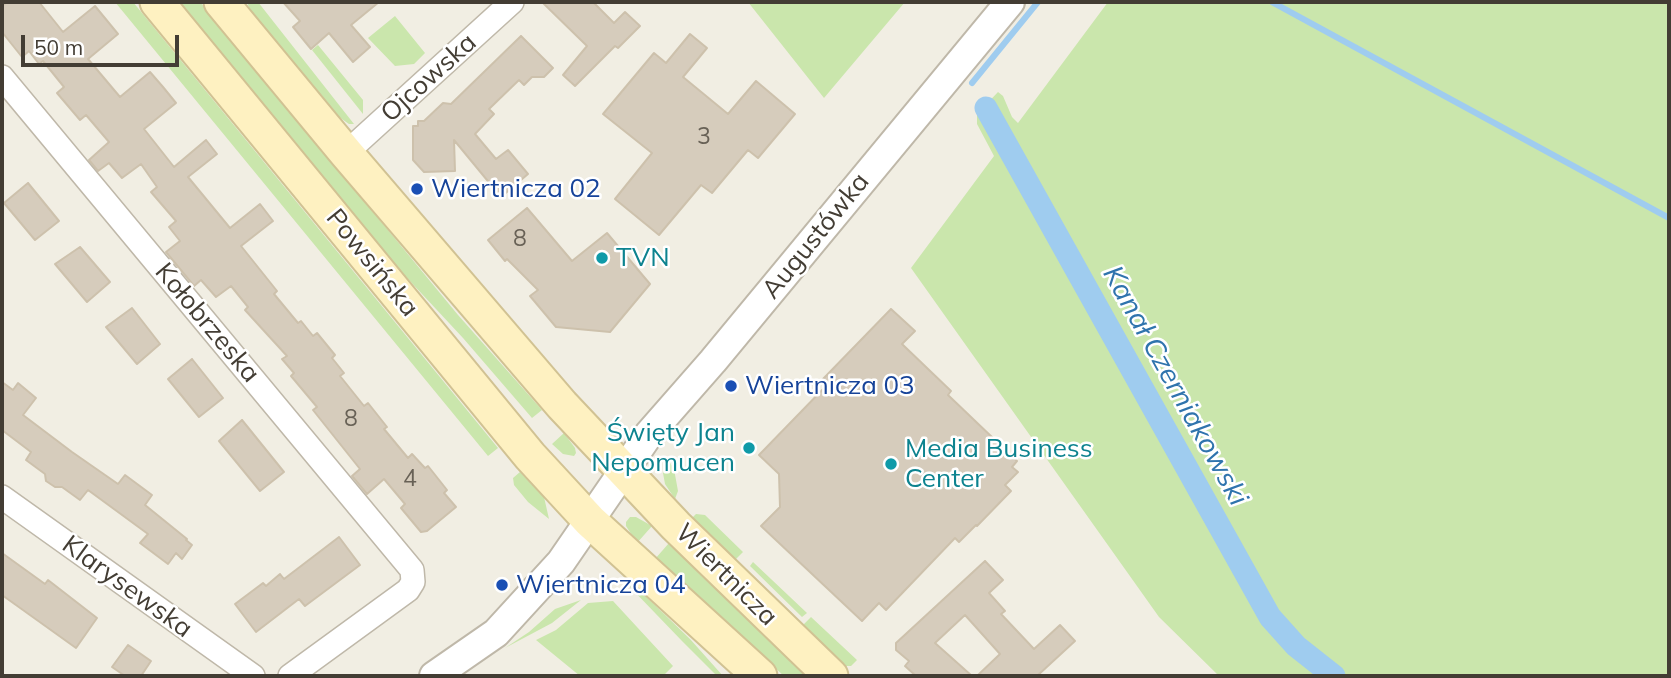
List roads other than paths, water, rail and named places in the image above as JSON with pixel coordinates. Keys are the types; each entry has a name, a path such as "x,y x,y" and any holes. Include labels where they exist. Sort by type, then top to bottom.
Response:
{"main road":[{"name":"Powsińska","path":"157,2 530,457 590,521"},
{"name":"Powsińska","path":"221,2 346,153 562,405 624,472"},
{"name":"Wiertnicza","path":"624,472 748,598 831,676"},
{"name":"Wiertnicza","path":"590,521 760,676"}],"street":[{"name":"Ojcowska","path":"346,153 512,2"},
{"name":"Augustówka","path":"434,676 478,647 511,618 561,562 649,434 728,343 1010,2"},
{"name":"Kołobrzeska","path":"2,77 412,570 413,582 408,590 290,676"},
{"name":"Klarysewska","path":"2,497 253,676"}],"waterway":[{"path":"972,83 1038,2"},
{"path":"1272,2 1669,218"},
{"name":"Kanał Czerniakowski","path":"986,108 1270,617 1296,646 1334,676"}],"place":[{"name":"Wiertnicza 02","path":"417,189"},
{"name":"TVN","path":"602,258"},
{"name":"Wiertnicza 03","path":"731,386"},
{"name":"Święty Jan Nepomucen","path":"749,448"},
{"name":"Media Business Center","path":"891,464"},
{"name":"Wiertnicza 04","path":"502,585"}]}
